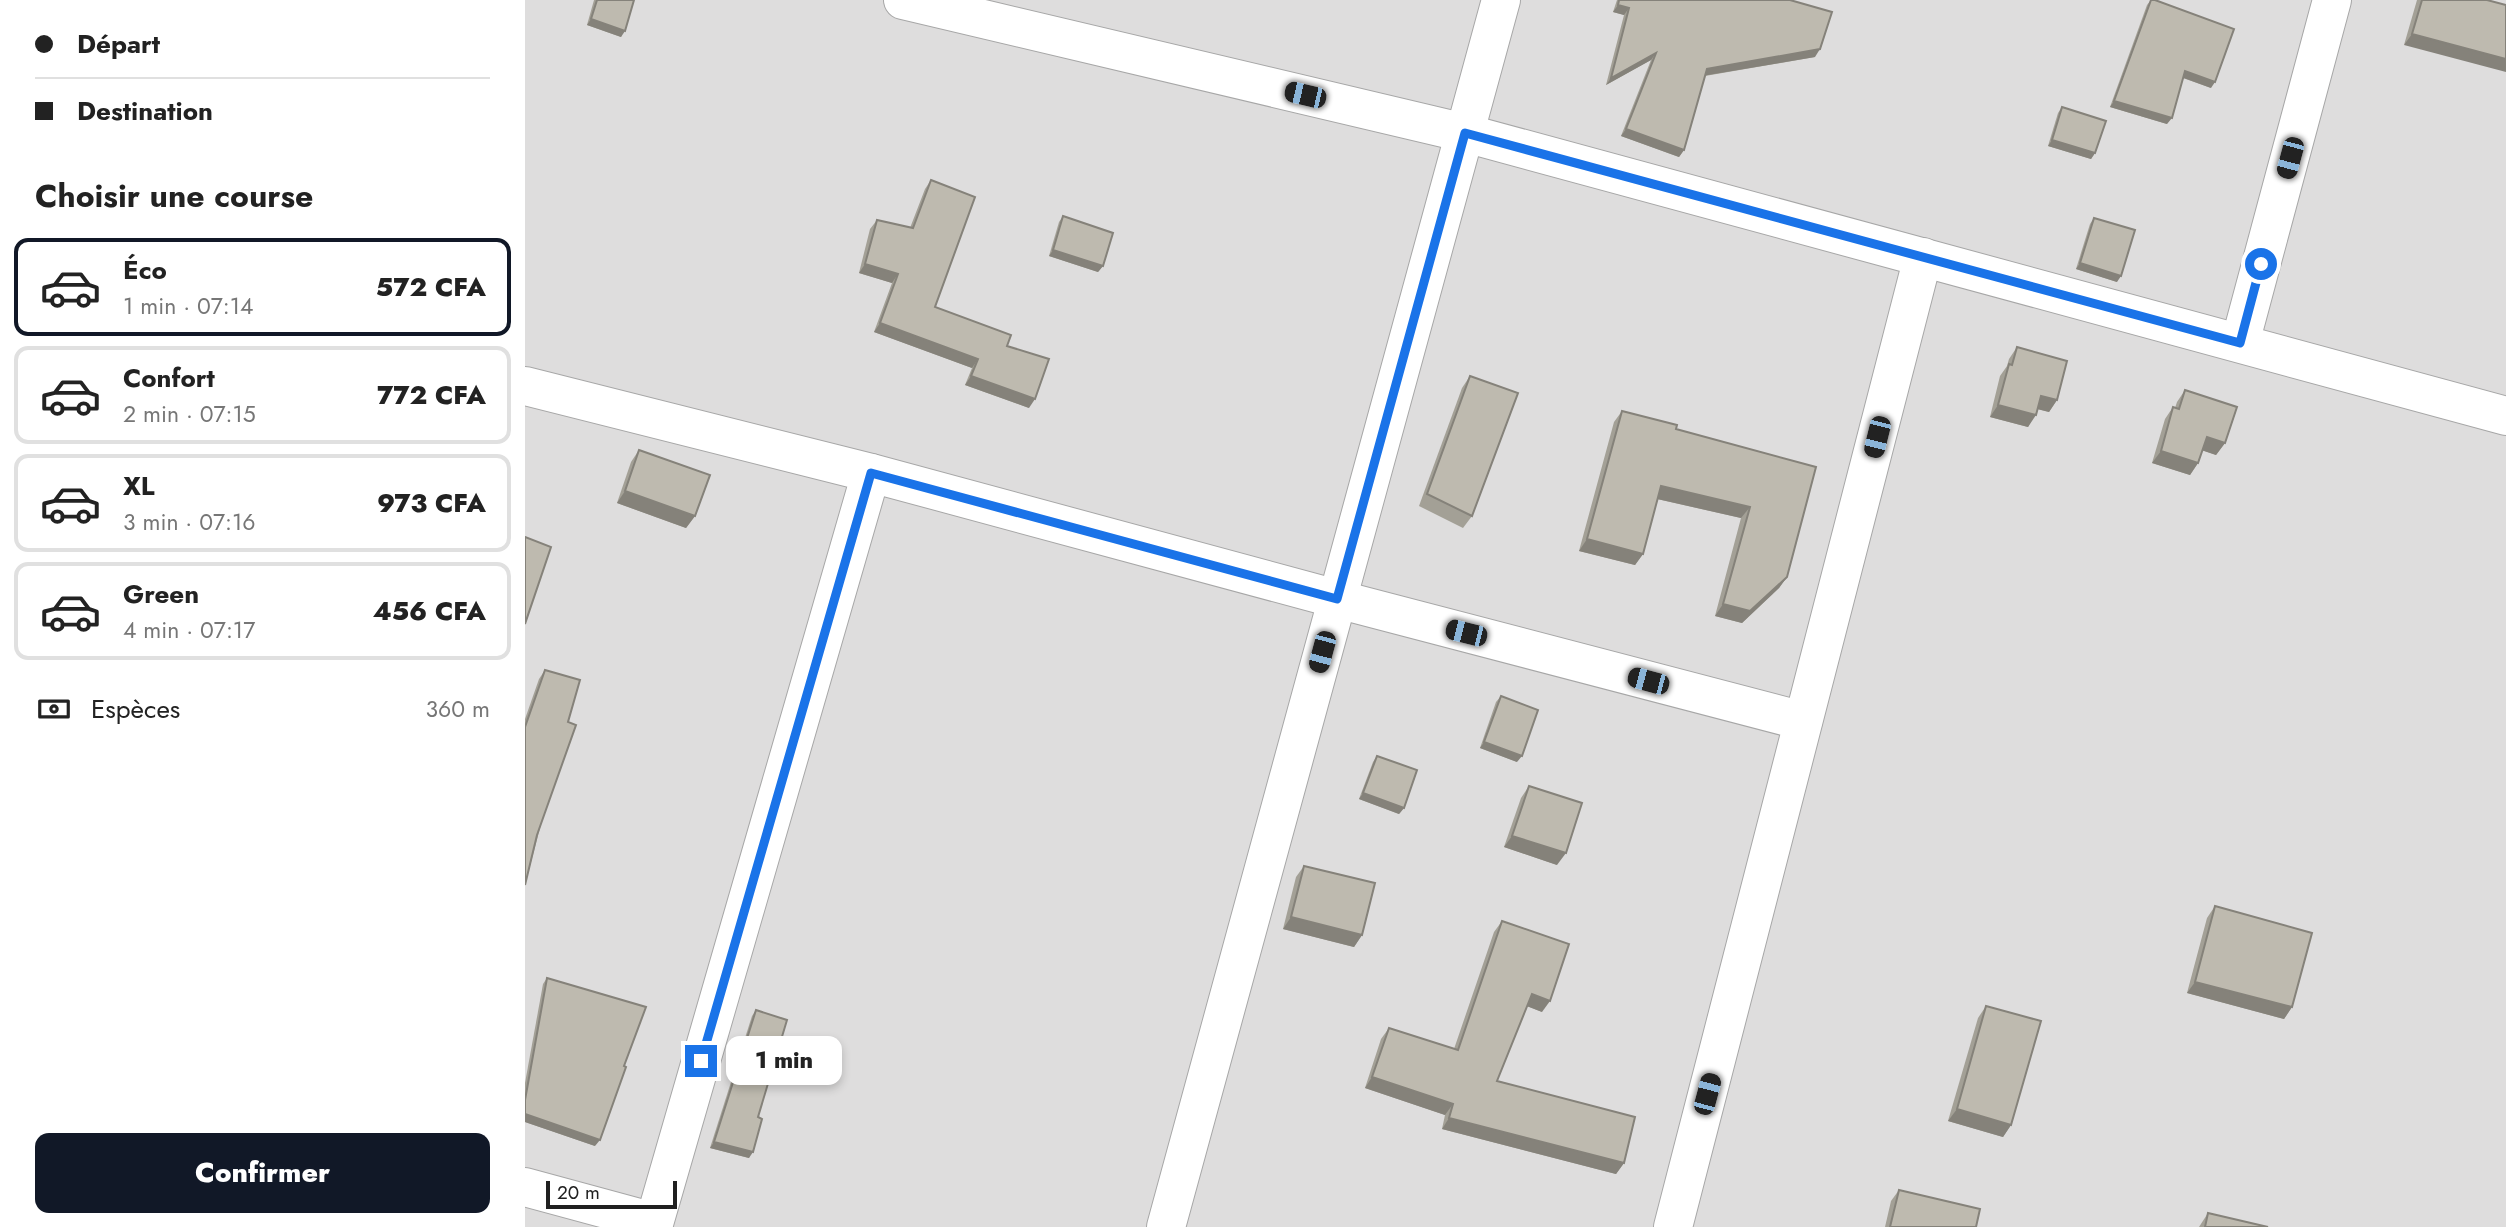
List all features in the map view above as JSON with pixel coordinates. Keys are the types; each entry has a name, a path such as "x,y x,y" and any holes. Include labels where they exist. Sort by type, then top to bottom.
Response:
{"street":[{"path":"903,0 1465,133 2506,416"},
{"path":"1166,1227 1501,0"},
{"path":"2240,343 2332,0"},
{"path":"1673,1227 1923,257"},
{"path":"525,386 871,473 1803,721"},
{"path":"525,1186 654,1224 871,473"}],"shaded area":[{"path":"525,0 2506,0 2506,1227 525,1227"}],"building":[{"path":"597,0 634,0 625,31 591,19"},
{"path":"1619,0 1790,0 1832,12 1820,49 1707,69 1684,150 1626,129 1656,53 1611,78 1629,8 1618,5"},
{"path":"2151,0 2234,29 2215,82 2185,71 2172,118 2114,101"},
{"path":"2422,0 2487,0 2506,5 2506,59 2412,34"},
{"path":"2062,107 2106,121 2095,153 2052,140"},
{"path":"931,180 975,197 935,307 1011,335 1007,346 1049,359 1035,399 971,376 978,359 880,323 898,274 865,264 877,220 913,228"},
{"path":"1063,216 1113,233 1103,266 1053,250"},
{"path":"2094,218 2135,230 2121,276 2080,263"},
{"path":"2017,347 2067,361 2057,400 2041,396 2036,415 1998,405 2009,364 2012,365"},
{"path":"1470,376 1518,393 1472,516 1427,494"},
{"path":"2185,390 2237,407 2225,443 2207,437 2198,463 2161,451 2173,407 2179,409"},
{"path":"1622,411 1677,425 1676,429 1816,467 1787,577 1750,611 1723,604 1750,507 1661,486 1643,554 1587,539"},
{"path":"639,450 710,475 695,516 625,491"},
{"path":"525,537 551,547 525,624"},
{"path":"545,670 580,680 568,722 576,725 537,835 525,885 525,727"},
{"path":"1501,696 1538,710 1522,756 1484,742"},
{"path":"1377,756 1417,770 1404,808 1363,793"},
{"path":"1529,786 1582,803 1566,853 1512,836"},
{"path":"1304,866 1375,883 1362,935 1291,917"},
{"path":"2215,906 2312,933 2292,1007 2195,982"},
{"path":"1502,921 1569,944 1550,1001 1532,994 1497,1081 1635,1117 1624,1163 1449,1118 1453,1104 1372,1077 1389,1028 1458,1050"},
{"path":"547,978 646,1007 600,1140 525,1114 525,1100"},
{"path":"1986,1006 2041,1021 2011,1125 1957,1109"},
{"path":"756,1010 787,1020 758,1117 762,1119 753,1152 714,1142"},
{"path":"1899,1190 1980,1209 1976,1227 1890,1227"},
{"path":"2208,1213 2268,1227 2205,1227"}],"route":[{"path":"701,1061 871,473 1337,599 1465,133 2240,343 2261,264"}]}
